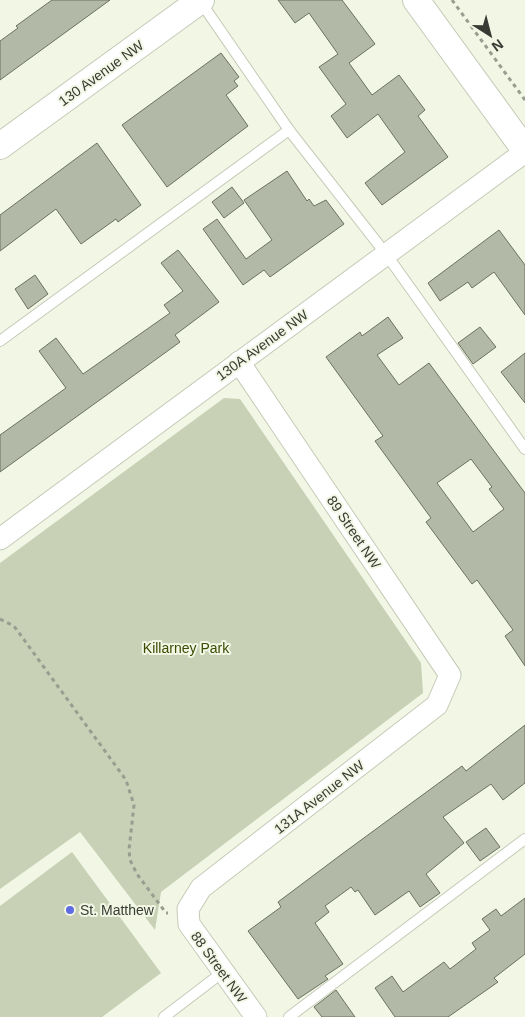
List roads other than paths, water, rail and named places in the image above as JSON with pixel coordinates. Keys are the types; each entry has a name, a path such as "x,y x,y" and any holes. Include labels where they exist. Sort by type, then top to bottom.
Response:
{"street":[{"name":"130 Avenue NW","path":"0,146 200,0"},
{"path":"416,0 525,151"},
{"name":"130A Avenue NW","path":"0,538 525,151"},
{"name":"89 Street NW","path":"239,362 450,675 437,705"},
{"name":"131A Avenue NW","path":"188,908 201,888 437,705"},
{"name":"88 Street NW","path":"188,908 189,924 256,1017"}],"lane":[{"path":"200,0 289,130 386,254 525,450"},
{"path":"0,341 289,130"},
{"path":"288,1017 525,839"},
{"path":"164,1017 224,972"}],"place":[{"name":"St. Matthew","path":"70,910"}],"park label":[{"name":"Killarney Park","path":"186,648"}]}
